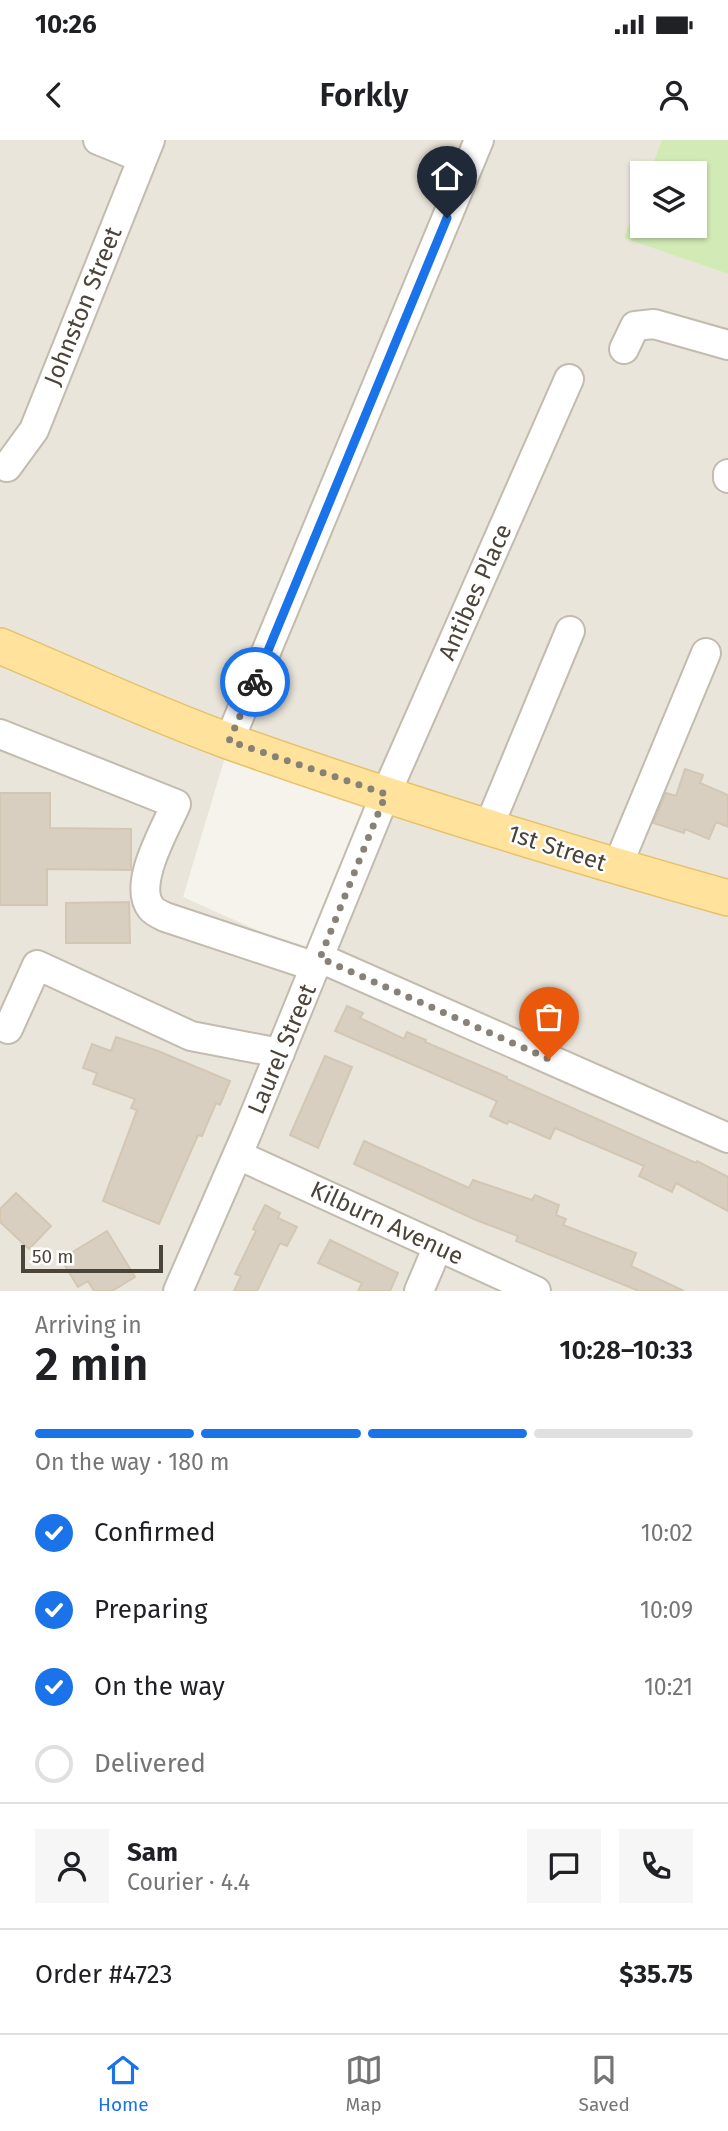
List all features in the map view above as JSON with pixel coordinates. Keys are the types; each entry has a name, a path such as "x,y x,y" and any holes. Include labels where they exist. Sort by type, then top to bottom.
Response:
{"main road":[{"name":"1st Street","path":"0,646 229,741 383,799 489,826 617,867 728,898"}],"street":[{"path":"99,140 146,149"},
{"path":"229,741 479,140"},
{"name":"Johnston Street","path":"7,467 34,430 146,149"},
{"path":"624,349 635,326 654,324 728,345"},
{"name":"Antibes Place","path":"383,799 569,379"},
{"path":"489,826 570,631"},
{"path":"617,867 706,653"},
{"path":"0,734 176,804 148,869 146,896 151,909 165,917 318,963 728,1138"},
{"name":"Laurel Street","path":"178,1291 281,1052 383,799"},
{"path":"8,1029 37,965 191,1036 281,1052"},
{"name":"Kilburn Avenue","path":"238,1155 536,1291"},
{"path":"419,1291 438,1246"}],"shaded area":[{"path":"0,140 662,140 654,161 630,161 630,224 625,238 728,274 728,882 419,791 237,726 0,630"},
{"path":"0,662 226,754 183,897 319,958 381,805 728,911 728,1291 0,1291"}],"green space":[{"path":"662,140 728,140 728,274 624,238 630,222 630,238 707,238 707,161 654,161"}],"building":[{"path":"685,769 703,775 700,783 728,795 728,827 716,822 709,839 685,829 684,833 653,823 666,793 676,796"},
{"path":"0,793 50,793 50,828 131,829 131,870 47,869 47,905 0,905"},
{"path":"129,902 130,943 66,943 66,903"},
{"path":"347,1006 363,1013 360,1018 404,1039 407,1032 426,1040 425,1042 728,1177 728,1211 676,1183 672,1192 639,1176 644,1166 555,1128 550,1139 509,1121 507,1124 490,1116 497,1101 335,1031"},
{"path":"116,1037 230,1081 220,1105 216,1103 202,1136 198,1135 159,1224 103,1201 137,1110 131,1108 135,1099 93,1084 97,1073 83,1068 92,1044 111,1051"},
{"path":"325,1056 352,1067 318,1148 290,1135"},
{"path":"364,1141 469,1188 473,1180 532,1200 535,1195 559,1205 556,1215 566,1219 563,1225 636,1253 631,1266 684,1291 639,1291 516,1241 518,1236 476,1220 354,1164"},
{"path":"16,1193 51,1226 29,1249 0,1222 0,1209"},
{"path":"265,1205 280,1213 278,1218 297,1227 287,1246 280,1243 257,1291 234,1291 241,1276 235,1274 256,1231 253,1229"},
{"path":"107,1231 135,1277 112,1291 94,1291 88,1281 78,1287 61,1259"},
{"path":"330,1240 398,1273 390,1291 358,1291 362,1283 318,1263"}],"way so far":[{"path":"255,682 229,741 386,794 320,958 549,1059"}],"route":[{"path":"255,682 447,218"}]}
